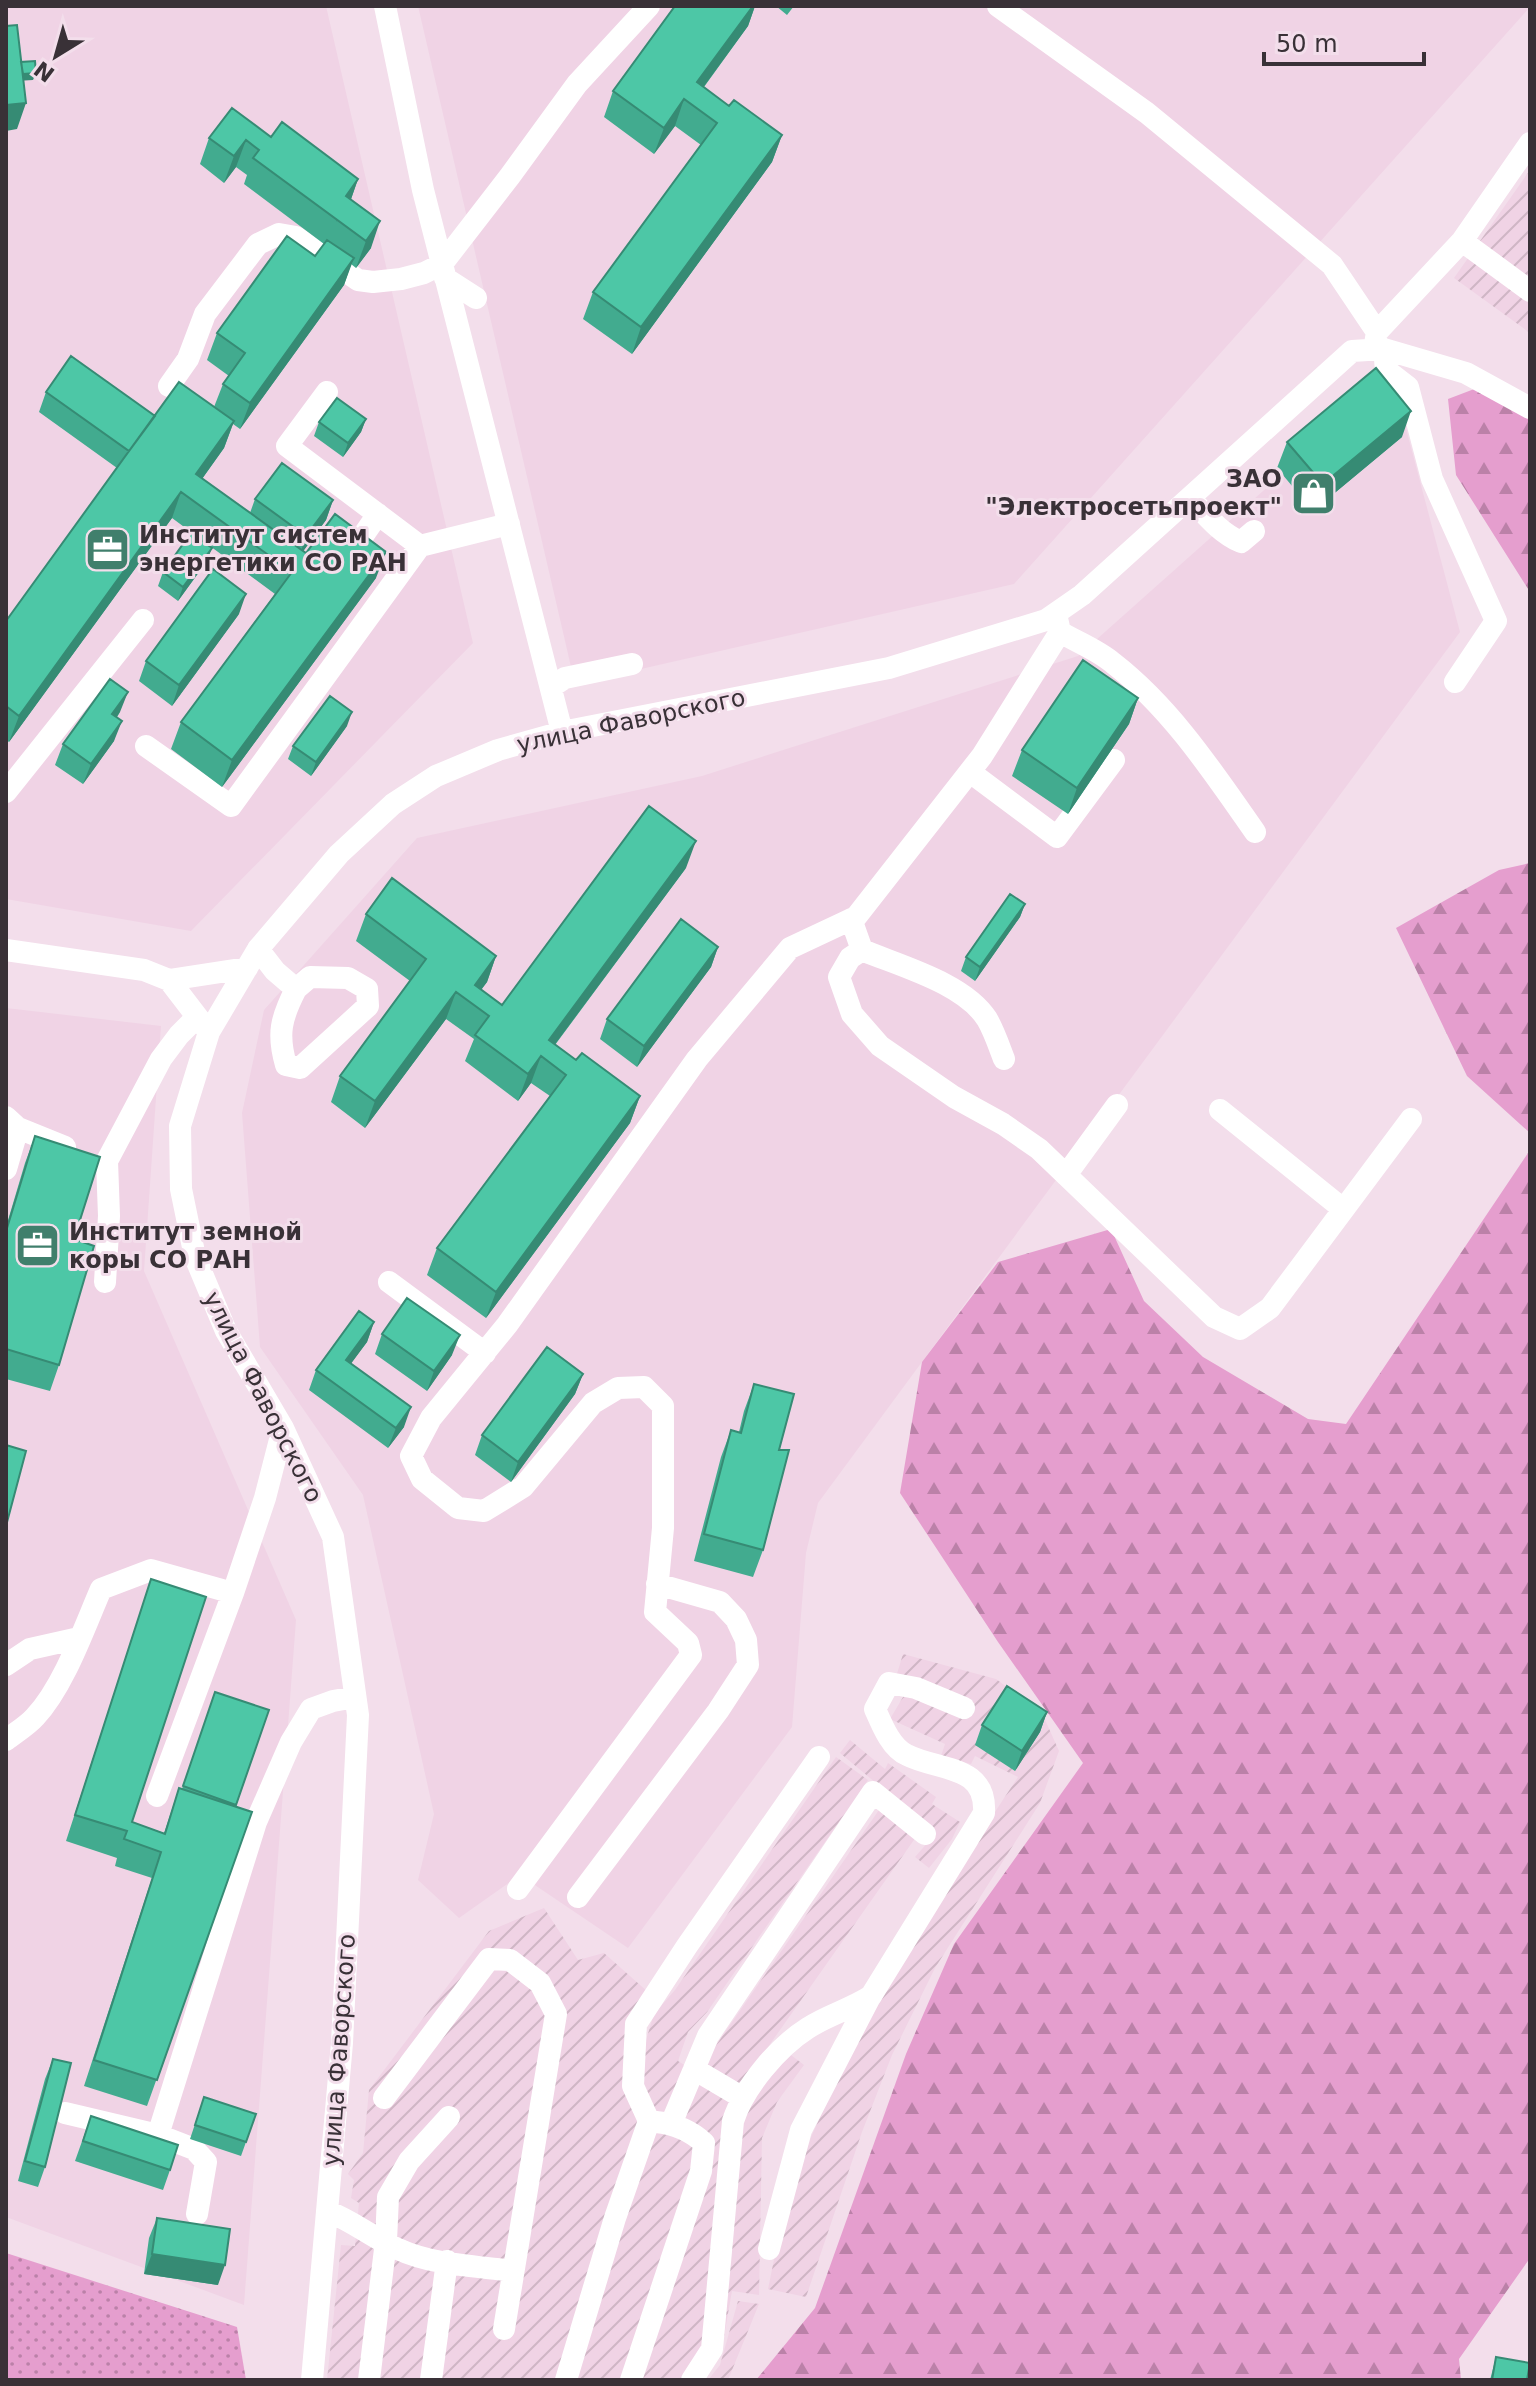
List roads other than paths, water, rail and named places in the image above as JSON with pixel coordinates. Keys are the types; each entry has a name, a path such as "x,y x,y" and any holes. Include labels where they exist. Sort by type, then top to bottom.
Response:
{"street":[{"path":"385,6 416,162 562,732"},
{"path":"444,271 577,84 649,6"},
{"path":"998,6 1147,113 1332,265 1374,350 1408,387 1432,479 1496,621 1455,682"},
{"path":"1367,384 1374,350 1462,241 1530,143"},
{"path":"169,386 188,359 205,314 258,244 279,234 296,237 358,280 373,282 444,271 476,298"},
{"path":"1462,241 1530,291"},
{"path":"1374,350 1466,373 1530,408"},
{"name":"улица Фаворского","path":"312,2380 342,2043 358,1715 333,1537 283,1428 226,1331 195,1257 181,1189 180,1126 203,1024 339,854 393,804 436,776 498,750 562,732 889,668 1046,620 1058,623 1082,595 1190,498 1374,350"},
{"path":"327,392 287,446 420,546"},
{"path":"1190,498 1229,537 1241,542 1254,531"},
{"path":"360,540 378,514"},
{"path":"146,746 231,806 420,546 509,524"},
{"path":"6,792 143,620"},
{"path":"518,1889 691,1655 688,1643 655,1612 663,1528 663,1406 644,1387 618,1388 593,1403 523,1487 484,1511 458,1508 422,1479 411,1456 431,1418 507,1325 697,1059 790,948 856,917 982,756 1058,623 1112,662 1167,713 1255,832"},
{"path":"551,687 565,678 632,664"},
{"path":"970,772 1057,837 1114,760"},
{"path":"851,919 862,950 954,988 971,999 987,1019 1004,1059"},
{"path":"6,950 144,970 169,980 203,1024 179,1035 93,1156 109,1216 105,1282"},
{"path":"862,950 850,958 839,977 852,1014 880,1046 954,1097 1027,1141 1214,1317 1240,1329 1270,1308 1411,1119"},
{"path":"169,980 252,959 275,971 296,989"},
{"path":"310,977 348,978 367,989 368,1006 300,1068 286,1065 280,1044 284,1012 296,989 310,977"},
{"path":"1066,1175 1117,1105"},
{"path":"1220,1110 1343,1209"},
{"path":"6,1169 12,1123 93,1156"},
{"path":"389,1282 485,1353"},
{"path":"157,1796 233,1593 265,1498 283,1428"},
{"path":"7,1737 35,1717 50,1697 101,1589 151,1570 233,1593"},
{"path":"578,1897 718,1711 748,1665 746,1640 736,1619 720,1602 657,1584"},
{"path":"6,1665 30,1649 79,1638"},
{"path":"769,2249 801,2130 871,1996 984,1813 985,1800 973,1779 956,1770 904,1755 886,1734 875,1709 889,1683 916,1688 964,1708"},
{"path":"158,2135 256,1822 291,1742 311,1709 355,1697"},
{"path":"631,2380 701,2171 704,2143 693,2133 660,2122 633,2086 636,2024 819,1757"},
{"path":"566,2380 610,2233 660,2122 694,2069 708,2036 873,1792 925,1834"},
{"path":"384,2098 489,1959 510,1960 540,1983 556,2014 504,2329"},
{"path":"692,2380 712,2349 733,2121 743,2098 757,2076 787,2044 809,2027 871,1996"},
{"path":"694,2069 743,2098"},
{"path":"65,2113 158,2135 194,2149 206,2162 197,2214"},
{"path":"369,2380 386,2241 388,2197 409,2161 449,2117"},
{"path":"327,2211 346,2218 397,2249 428,2259 513,2271"},
{"path":"431,2380 447,2261"}],"place":[{"name":"ЗАО \"Электросетьпроект\"","path":"1313,493"},
{"name":"Институт систем энергетики СО РАН","path":"108,549"},
{"name":"Институт земной коры СО РАН","path":"38,1246"}]}
